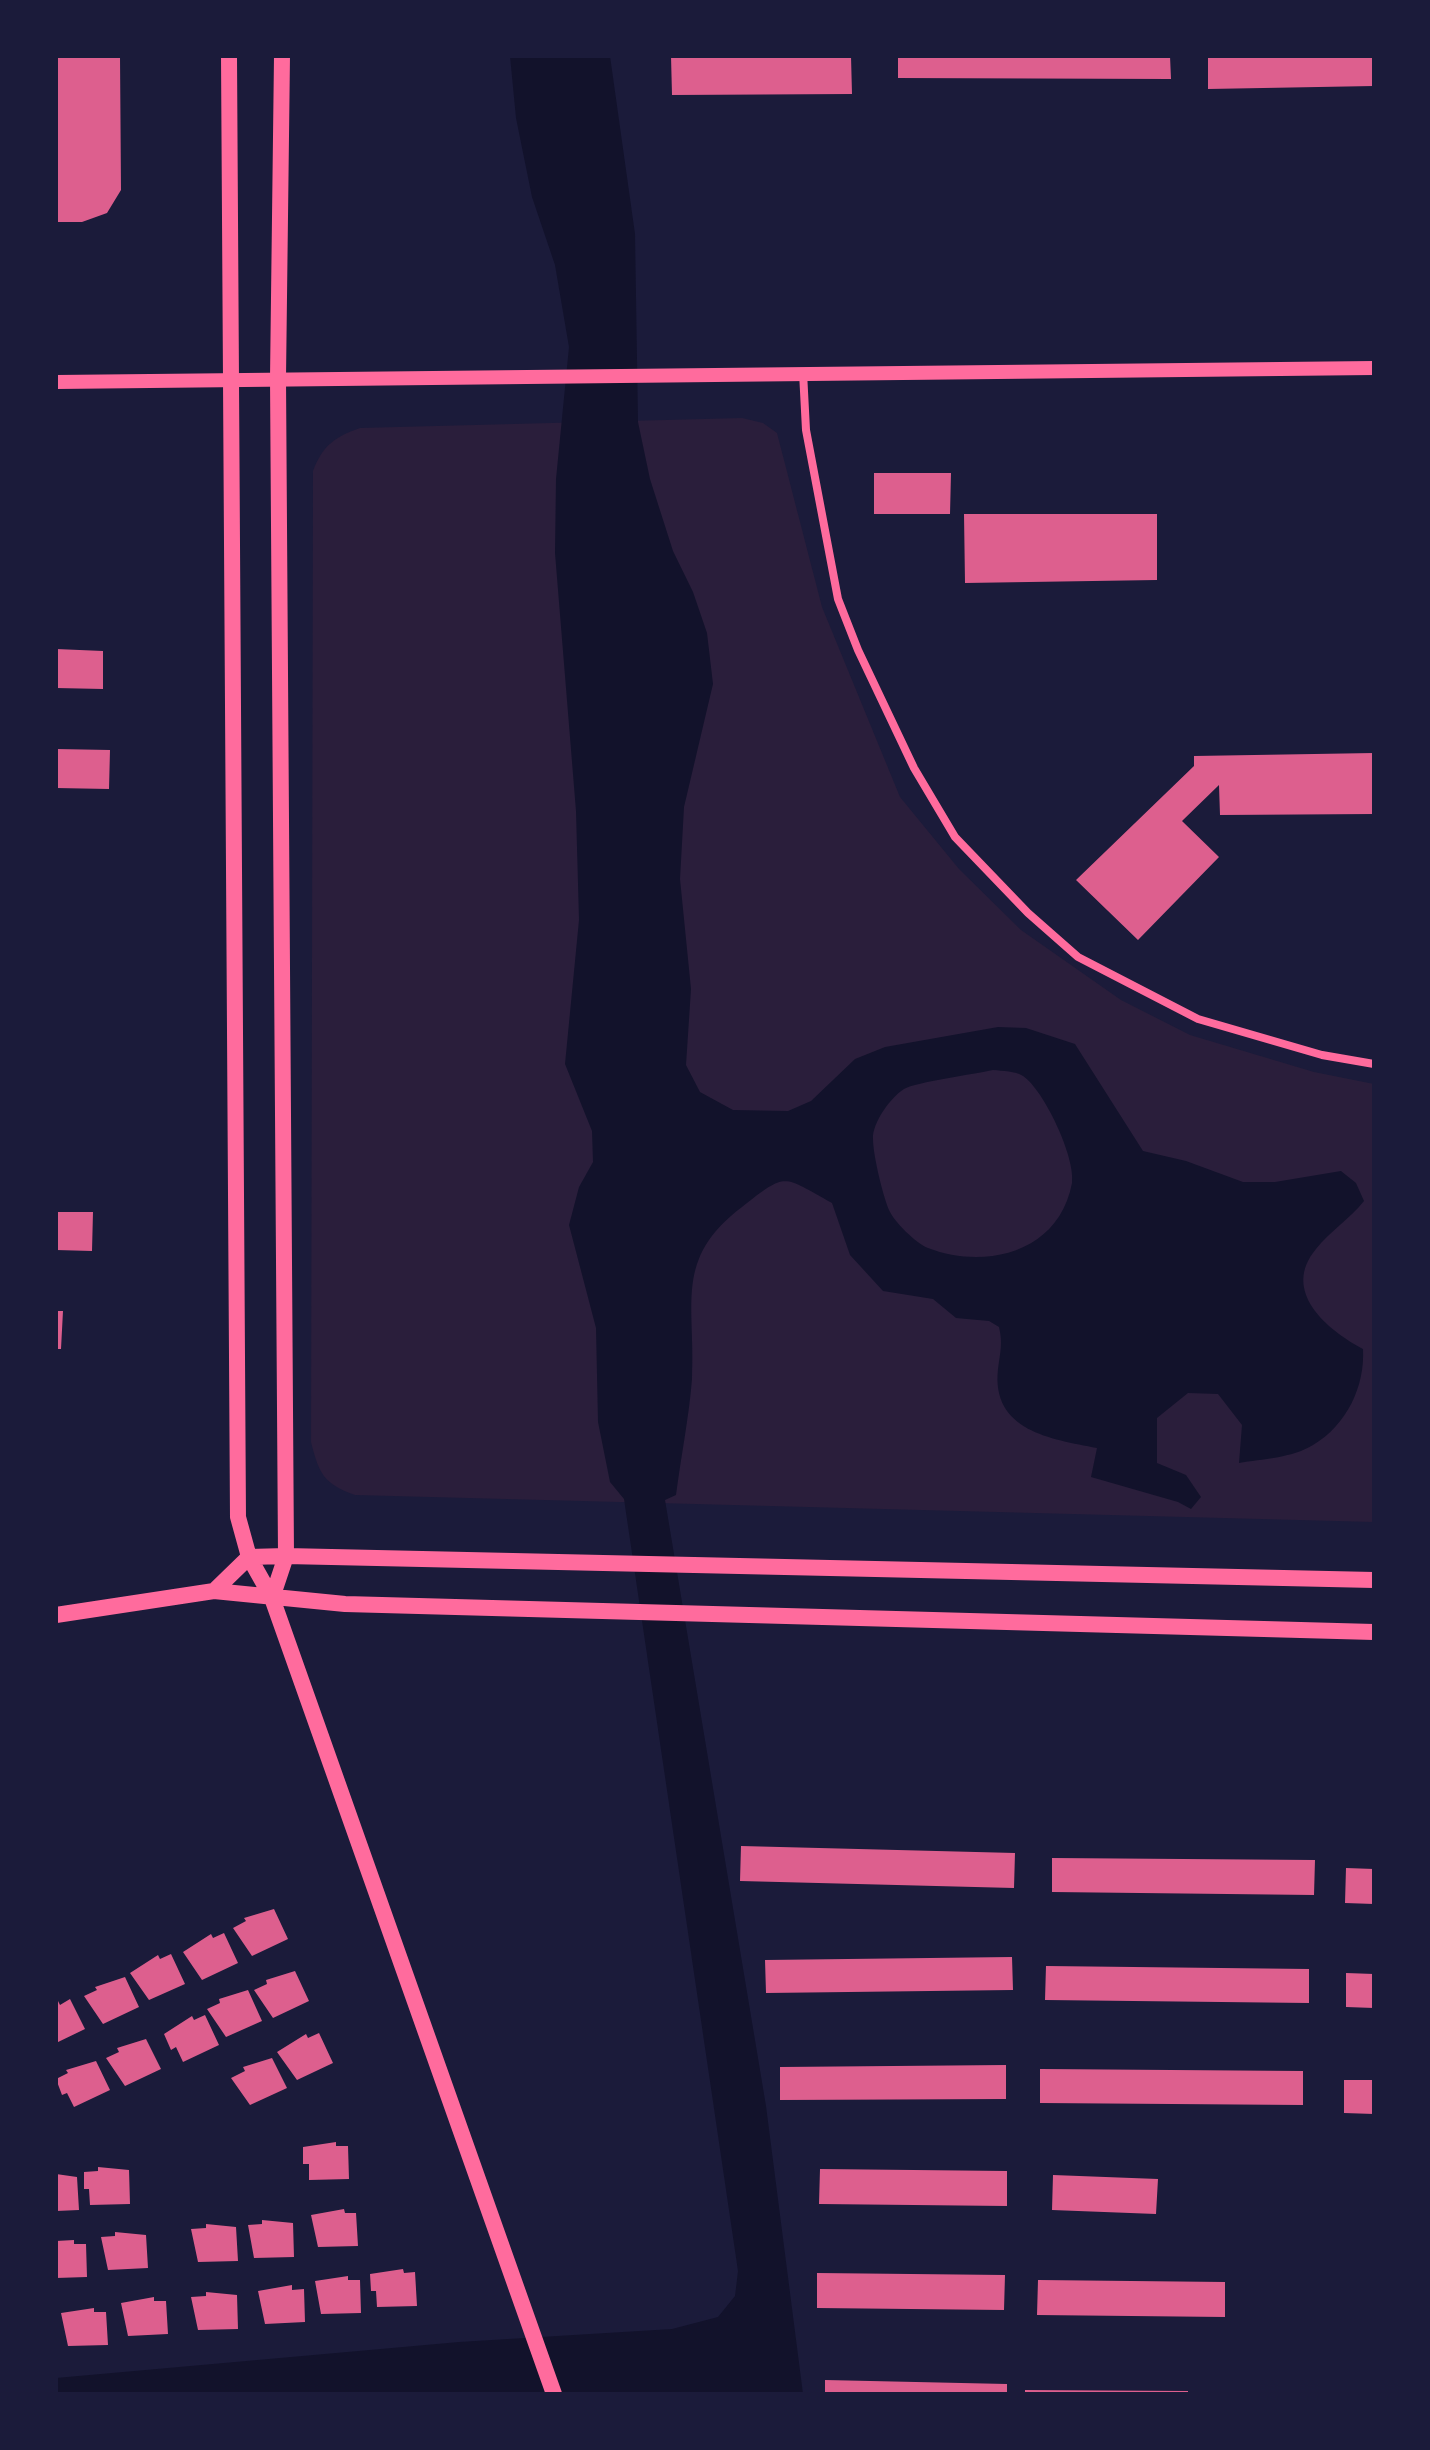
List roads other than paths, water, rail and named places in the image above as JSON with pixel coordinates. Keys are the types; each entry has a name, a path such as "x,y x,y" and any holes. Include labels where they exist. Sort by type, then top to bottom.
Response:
{"main road":[{"path":"229,56 228,382 238,1517 249,1557 272,1598 554,2394"},
{"path":"272,1598 286,1556 278,378 282,56"},
{"path":"214,1591 249,1557 286,1556 1374,1580"},
{"path":"56,1615 214,1591 272,1598 633,1611 1374,1632"}],"street":[{"path":"56,382 651,376 803,371 1374,368"},
{"path":"803,371 806,430 838,599 858,650 908,755 955,837 1028,913 1078,957 1198,1019 1310,1052 1374,1064"}]}
